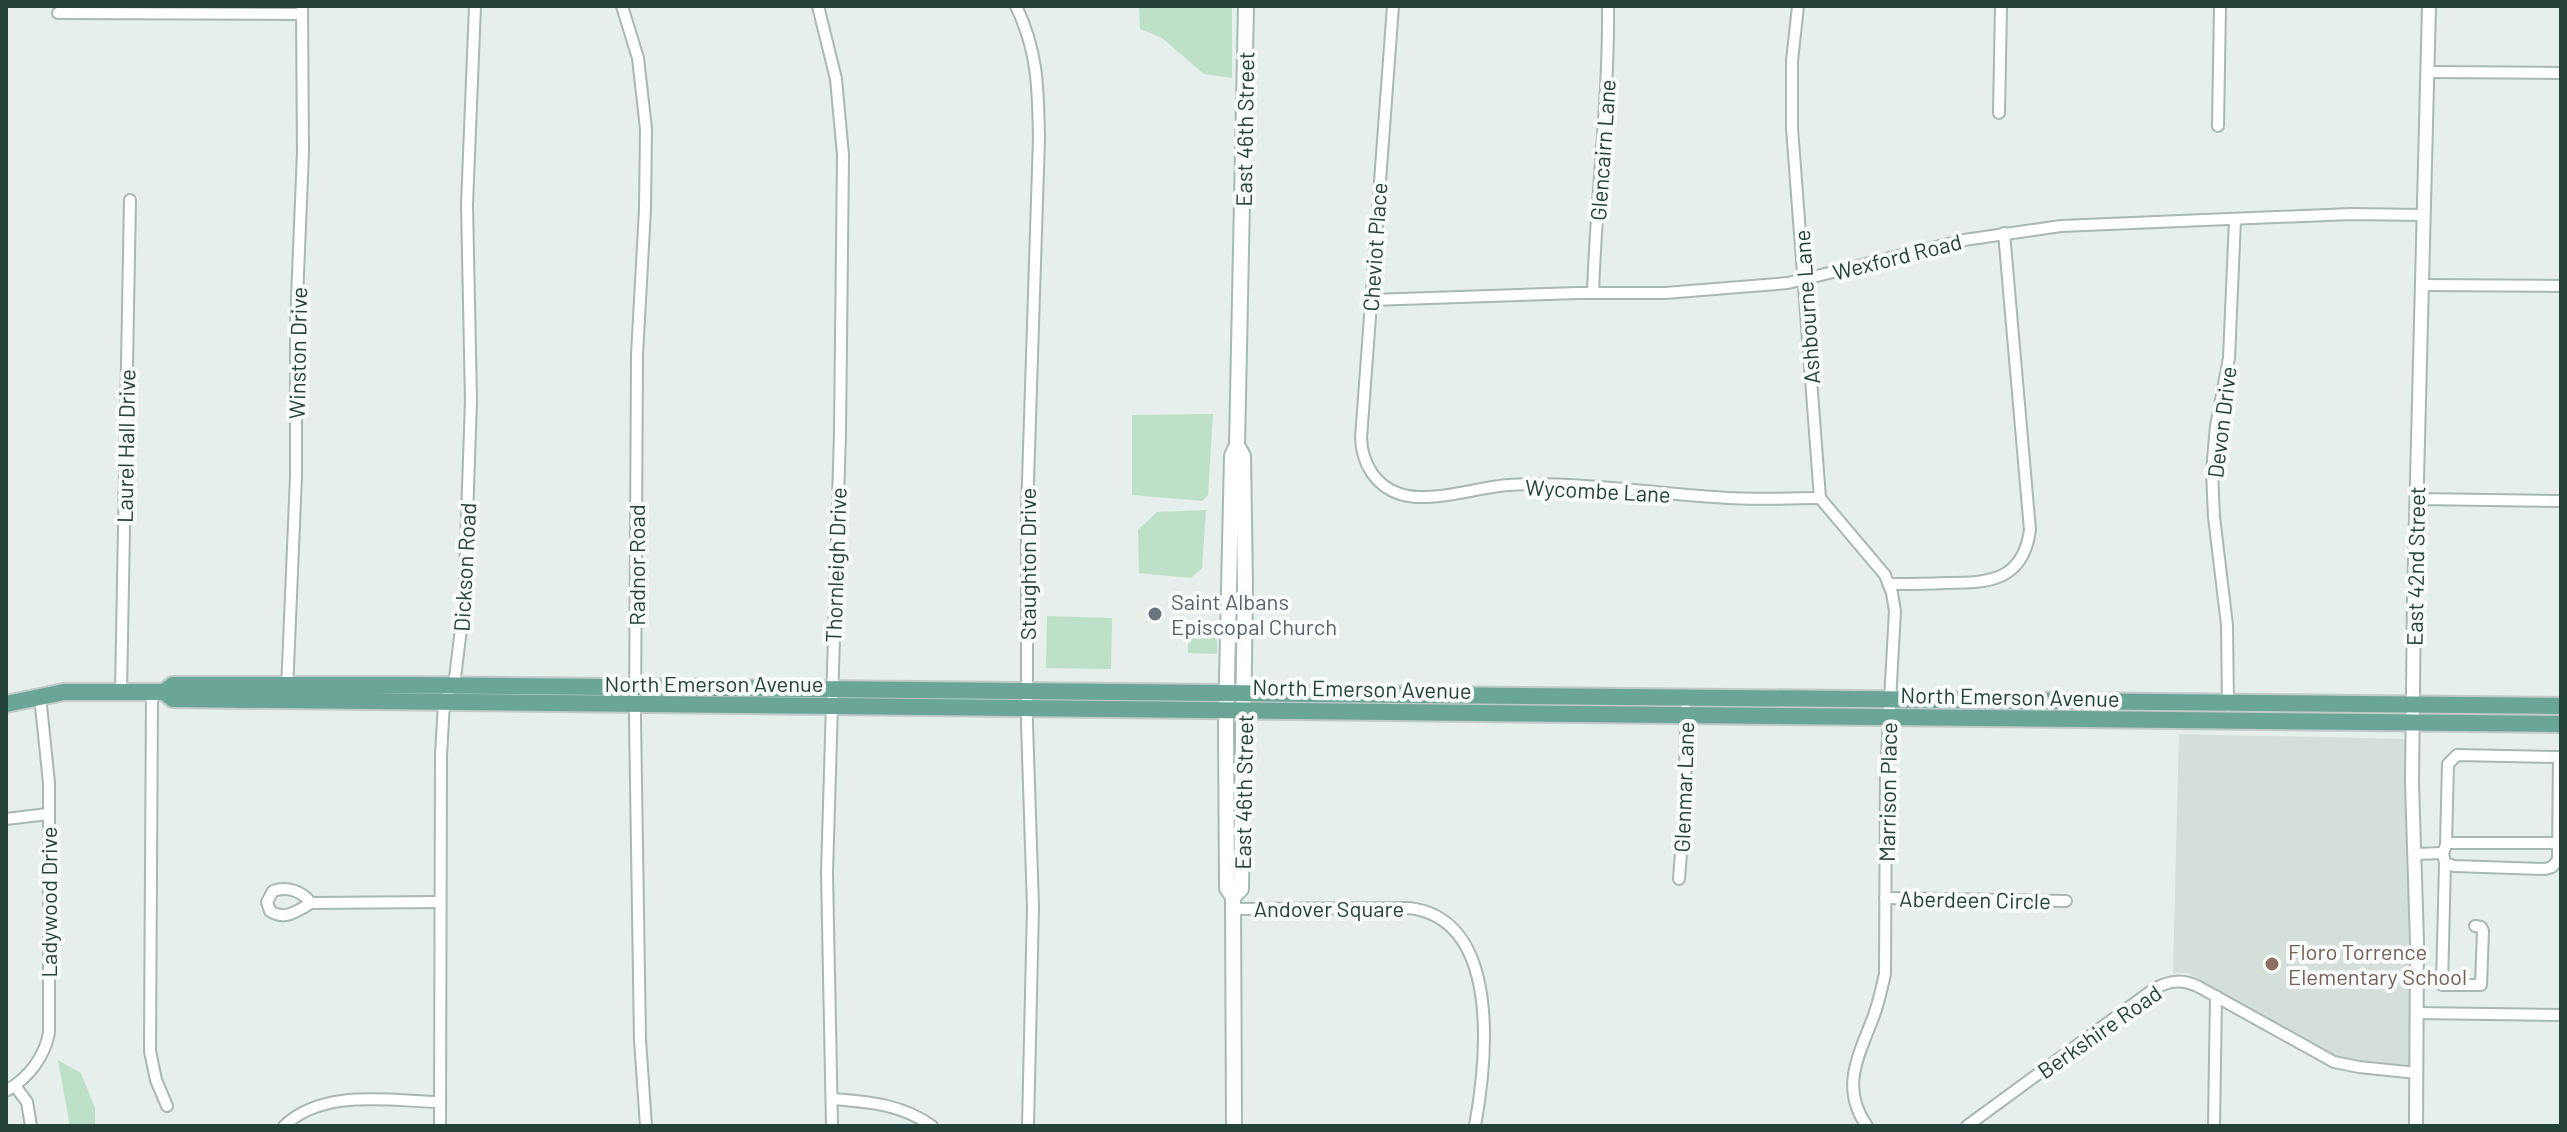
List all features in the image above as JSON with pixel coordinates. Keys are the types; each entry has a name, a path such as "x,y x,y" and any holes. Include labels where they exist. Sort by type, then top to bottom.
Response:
{"main road":[{"name":"East 46th Street","path":"1234,1126 1233,903 1227,888 1243,468 1243,456 1237,445 1246,6"},
{"name":"North Emerson Avenue","path":"6,704 74,692 158,692 173,699 453,685 2561,706"},
{"name":"North Emerson Avenue","path":"287,693 444,703 2561,724"}],"street":[{"name":"Dickson Road","path":"440,1126 441,755 444,703 453,685 464,604 471,401 467,204 475,6"},
{"name":"Radnor Road","path":"622,6 638,58 646,129 637,355 636,686 640,1040 646,1126"},
{"name":"Thornleigh Drive","path":"818,6 836,79 843,155 840,433 827,914 832,1126"},
{"name":"Staughton Drive","path":"1016,6 1032,42 1039,82 1028,456 1027,707 1033,907 1028,1126"},
{"name":"Cheviot Place","path":"1380,483 1366,465 1361,443 1393,6"},
{"name":"Glencairn Lane","path":"1593,293 1605,134 1608,6"},
{"name":"Ashbourne Lane","path":"1798,6 1791,93 1820,498"},
{"path":"1999,113 2001,6"},
{"path":"2218,126 2220,6"},
{"name":"East 42nd Street","path":"2416,1126 2413,704 2429,6"},
{"path":"58,13 302,10"},
{"name":"Winston Drive","path":"287,693 296,476 296,323 303,152 302,10"},
{"path":"2427,72 2561,73"},
{"name":"Laurel Hall Drive","path":"121,692 130,200"},
{"name":"Wexford Road","path":"1371,300 1688,292 1788,283 1951,243 2004,233 2080,225 2351,214 2423,215"},
{"name":"Devon Drive","path":"2227,720 2227,625 2214,517 2212,471 2216,426 2229,358 2235,220"},
{"path":"1820,498 1889,584 1990,581 2011,570 2027,548 2030,530 2004,233"},
{"path":"2421,285 2561,286"},
{"name":"Wycombe Lane","path":"1380,483 1397,493 1415,497 1508,485 1538,485 1731,498 1820,498"},
{"path":"2417,499 2561,501"},
{"name":"Marrison Place","path":"1867,1126 1856,1107 1852,1076 1854,1062 1883,987 1889,716 1895,611 1889,584"},
{"path":"158,692 150,1051 156,1080 167,1106"},
{"name":"Ladywood Drive","path":"10,1088 38,1062 49,1033 48,762 40,696"},
{"name":"Glenmar Lane","path":"1679,879 1685,813 1686,696"},
{"path":"2445,853 2454,866 2547,869 2558,860 2559,757 2457,755 2448,764 2445,853 2442,985 2481,985 2483,931 2475,926"},
{"path":"6,819 48,814"},
{"path":"2415,854 2558,843"},
{"name":"Aberdeen Circle","path":"1885,898 2066,901"},
{"path":"311,903 439,902"},
{"name":"Andover Square","path":"1233,903 1409,908 1435,914 1457,930 1475,965 1482,1010 1483,1074 1475,1126"},
{"name":"Berkshire Road","path":"1967,1126 2159,986 2172,982 2186,982 2216,996 2326,1058 2359,1067 2417,1073"},
{"path":"2214,1126 2216,996"},
{"path":"2417,1013 2561,1015"},
{"path":"10,1088 27,1102 31,1126"},
{"path":"833,1099 890,1105 914,1114 932,1126"},
{"path":"284,1126 309,1109 330,1103 440,1102"}],"shaded area":[{"path":"2179,734 2405,739 2411,1065 2341,1058 2314,1046 2188,973 2173,973"}],"green space":[{"path":"1139,6 1232,6 1232,78 1204,74 1162,38 1140,29"},
{"path":"1213,414 1208,495 1202,501 1132,495 1132,415"},
{"path":"1206,510 1202,568 1191,578 1139,573 1138,530 1157,512"},
{"path":"1047,616 1112,618 1111,669 1046,668"},
{"path":"1188,622 1217,622 1217,654 1188,653"},
{"path":"58,1060 81,1073 95,1108 95,1126 70,1126"}],"place":[{"name":"Saint Albans Episcopal Church","path":"1155,614"},
{"name":"Floro Torrence Elementary School","path":"2272,964"}]}
